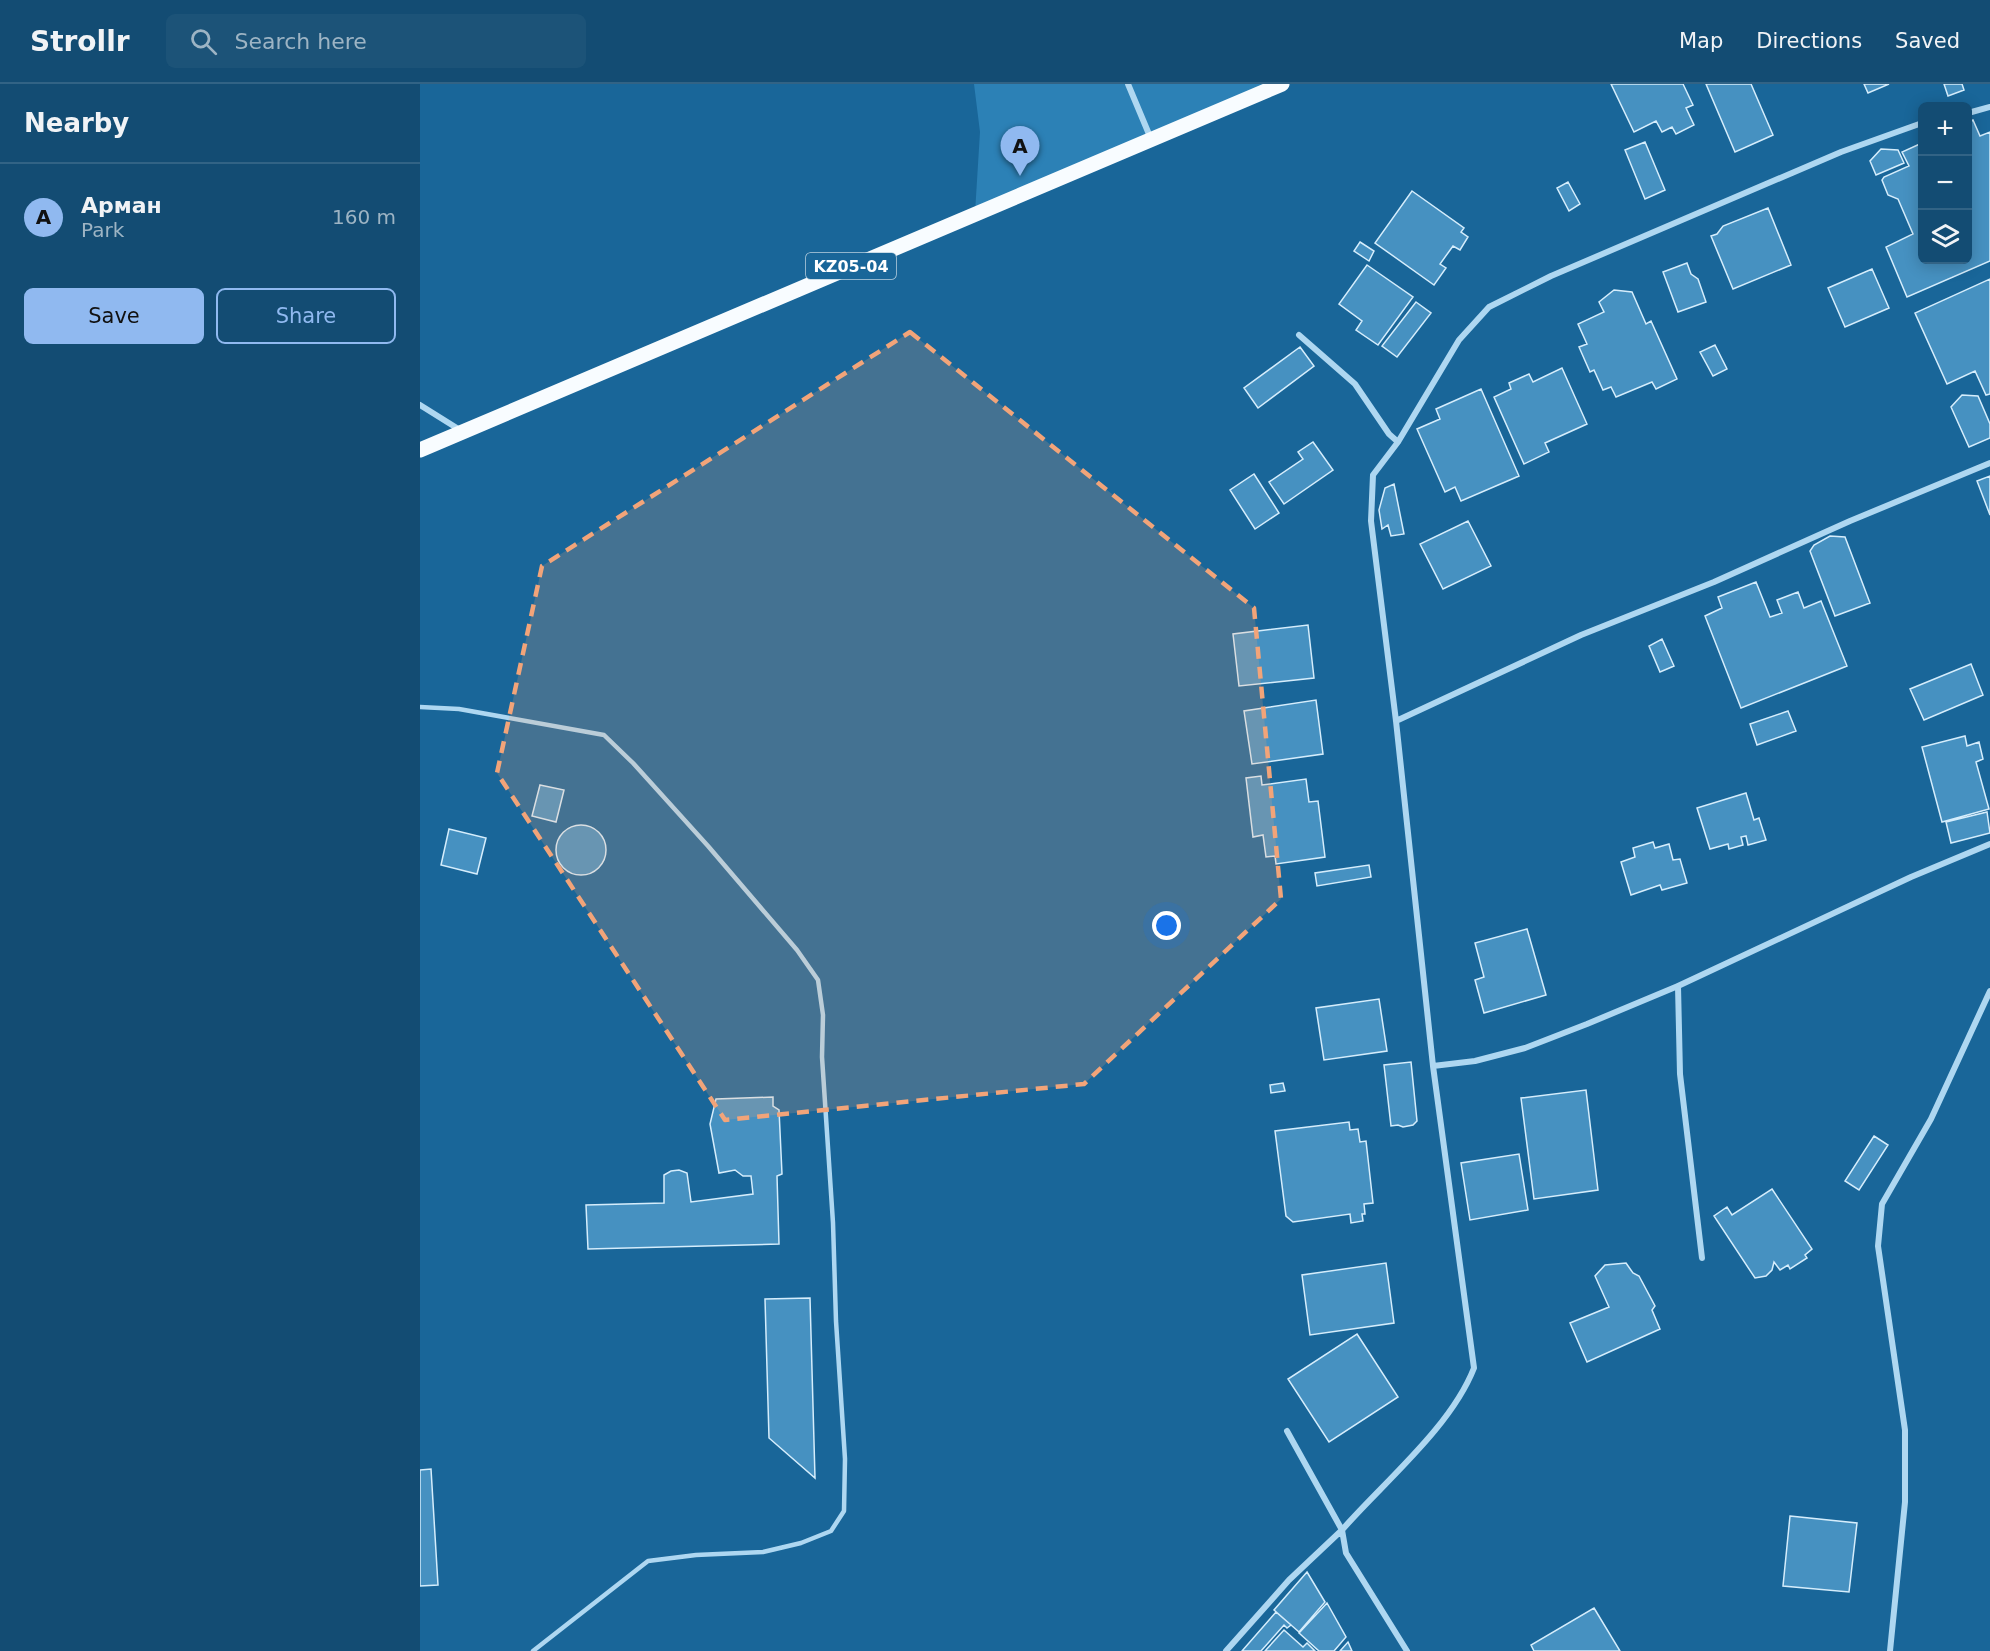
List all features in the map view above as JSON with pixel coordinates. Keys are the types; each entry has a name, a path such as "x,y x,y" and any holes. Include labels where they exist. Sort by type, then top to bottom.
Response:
{"main road":[{"name":"KZ05-04","path":"420,450 1282,84"}],"street":[{"path":"1128,84 1152,140"},
{"path":"1972,111 1990,107"},
{"path":"1226,1651 1289,1580 1342,1530 1432,1434 1466,1388 1474,1368 1433,1066 1396,720 1371,521 1372,475 1398,442 1459,340 1489,307 1551,276 1841,152 1918,125"},
{"path":"1299,334 1355,384 1389,434 1398,442"},
{"path":"420,405 463,432"},
{"path":"1396,720 1581,635 1714,582 1850,521 1990,463"},
{"path":"1433,1066 1475,1061 1526,1048 1678,986 1911,876 1990,844"},
{"path":"1678,986 1680,1074 1702,1257"},
{"path":"1890,1651 1905,1502 1905,1430 1878,1246 1882,1204 1931,1119 1990,991"},
{"path":"1287,1431 1342,1530 1346,1553 1407,1651"}],"lane":[{"path":"420,707 459,709 604,735 633,762 701,837 797,950 818,980 823,1015 822,1057 845,1459 844,1511 831,1531 801,1544 763,1551 696,1555 648,1561 533,1651"}],"highlighted area":[{"path":"910,332 1254,608 1281,899 1084,1084 725,1120 497,773 542,566"}],"shaded area":[{"path":"974,84 1282,84 975,213 980,132"}],"building":[{"path":"1611,84 1683,84 1693,105 1686,108 1694,125 1676,134 1672,127 1662,132 1656,121 1634,132"},
{"path":"1706,84 1751,84 1773,135 1735,152"},
{"path":"1864,84 1889,84 1868,93"},
{"path":"1944,84 1962,84 1964,90 1948,96"},
{"path":"1972,120 1980,136 1990,132 1990,261 1907,297 1886,247 1913,234 1898,199 1888,195 1882,180 1909,166 1902,152 1918,145 1918,264 1972,264"},
{"path":"1645,142 1665,190 1645,199 1625,150"},
{"path":"1881,149 1898,150 1904,163 1876,175 1870,161"},
{"path":"1568,182 1580,204 1569,211 1557,188"},
{"path":"1412,191 1464,228 1461,232 1468,237 1460,250 1453,246 1440,264 1446,268 1434,285 1375,243"},
{"path":"1768,208 1791,265 1733,289 1711,236 1717,234 1723,226"},
{"path":"1360,242 1374,251 1369,261 1354,251"},
{"path":"1687,263 1691,274 1698,279 1706,302 1678,312 1663,272"},
{"path":"1367,265 1413,297 1378,345 1356,330 1362,321 1339,304"},
{"path":"1872,269 1889,308 1845,327 1828,288"},
{"path":"1990,279 1990,394 1986,395 1975,371 1947,384 1915,313"},
{"path":"1614,290 1632,292 1646,324 1651,321 1677,379 1656,389 1652,382 1616,397 1611,387 1603,390 1594,370 1590,372 1579,347 1587,344 1578,324 1604,312 1599,302"},
{"path":"1416,302 1431,313 1397,357 1382,346"},
{"path":"1715,345 1727,369 1713,376 1700,352"},
{"path":"1300,347 1314,366 1258,408 1244,388"},
{"path":"1562,368 1587,424 1545,443 1549,452 1524,464 1494,397 1511,389 1509,383 1529,374 1533,382"},
{"path":"1481,389 1519,476 1461,501 1455,487 1445,492 1417,429 1440,419 1436,409"},
{"path":"1962,395 1978,396 1990,424 1990,438 1969,447 1951,407"},
{"path":"1313,442 1333,470 1284,504 1269,482 1303,459 1298,452"},
{"path":"1254,474 1279,513 1255,529 1230,490"},
{"path":"1990,476 1990,515 1977,481"},
{"path":"1394,484 1404,534 1391,536 1388,525 1382,529 1379,510 1385,488"},
{"path":"1468,521 1491,566 1443,589 1420,544"},
{"path":"1830,536 1845,537 1870,603 1835,616 1810,551 1814,545"},
{"path":"1756,582 1770,617 1782,613 1777,600 1798,592 1804,608 1821,601 1847,666 1741,708 1705,616 1722,608 1718,597"},
{"path":"1308,625 1314,678 1239,686 1233,634"},
{"path":"1662,639 1674,666 1660,672 1649,646"},
{"path":"1971,664 1983,695 1924,720 1910,689"},
{"path":"1316,700 1323,754 1252,764 1244,711"},
{"path":"1788,711 1796,731 1757,745 1750,724"},
{"path":"1965,736 1967,746 1979,742 1983,759 1976,762 1989,809 1942,822 1922,747"},
{"path":"1261,776 1262,785 1306,779 1309,802 1318,801 1325,857 1276,864 1275,856 1266,857 1263,835 1253,837 1246,778"},
{"path":"540,785 564,790 556,822 532,816"},
{"path":"1746,793 1754,820 1759,818 1766,840 1748,845 1746,836 1741,837 1743,845 1729,849 1728,844 1710,849 1697,808"},
{"path":"1987,812 1990,833 1951,843 1946,822"},
{"path":"576,825 586,825 599,832 606,845 606,855 599,868 586,875 576,875 567,871 560,864 556,855 556,845 560,836 567,829"},
{"path":"449,829 486,838 477,874 441,865"},
{"path":"1653,842 1655,848 1669,844 1673,860 1680,859 1687,883 1662,890 1660,885 1631,895 1621,862 1635,857 1633,848"},
{"path":"1369,865 1371,877 1317,886 1315,873"},
{"path":"1527,929 1546,995 1484,1013 1475,980 1484,977 1475,943"},
{"path":"1379,999 1387,1051 1324,1060 1316,1008"},
{"path":"1411,1062 1417,1121 1413,1125 1403,1127 1391,1126 1384,1065"},
{"path":"1283,1083 1285,1091 1271,1093 1270,1085"},
{"path":"1586,1090 1598,1190 1534,1199 1521,1098"},
{"path":"773,1097 773,1106 779,1110 782,1174 777,1176 779,1244 588,1249 586,1205 664,1203 664,1175 671,1171 679,1170 687,1173 691,1202 753,1194 751,1176 743,1176 735,1170 719,1173 710,1124 716,1099"},
{"path":"1349,1122 1350,1130 1358,1129 1360,1142 1366,1141 1373,1203 1364,1204 1363,1221 1351,1223 1350,1214 1293,1222 1286,1216 1275,1131"},
{"path":"1874,1136 1888,1145 1859,1190 1845,1181"},
{"path":"1519,1154 1528,1210 1470,1220 1461,1163"},
{"path":"1772,1189 1812,1249 1805,1255 1807,1258 1790,1269 1788,1265 1780,1270 1774,1262 1772,1270 1766,1276 1755,1278 1714,1216 1727,1207 1732,1215"},
{"path":"1386,1263 1394,1323 1310,1335 1302,1275"},
{"path":"1626,1263 1633,1273 1639,1276 1655,1306 1652,1310 1660,1329 1587,1362 1570,1323 1609,1307 1595,1276 1605,1265"},
{"path":"810,1298 815,1478 769,1438 765,1299"},
{"path":"1357,1334 1398,1397 1329,1442 1288,1379"},
{"path":"431,1469 438,1585 420,1586 420,1470"},
{"path":"1790,1516 1857,1523 1849,1592 1783,1586"},
{"path":"1307,1572 1325,1602 1299,1632 1274,1610"},
{"path":"1327,1603 1346,1637 1334,1651 1319,1651 1299,1633"},
{"path":"1594,1608 1620,1651 1534,1651 1531,1645"},
{"path":"1276,1612 1291,1625 1287,1628 1284,1625 1261,1651 1242,1651"},
{"path":"1284,1630 1303,1647 1307,1643 1315,1651 1265,1651"},
{"path":"1348,1642 1352,1651 1340,1651"}],"place":[{"name":"Арман","path":"1020,176"}]}
